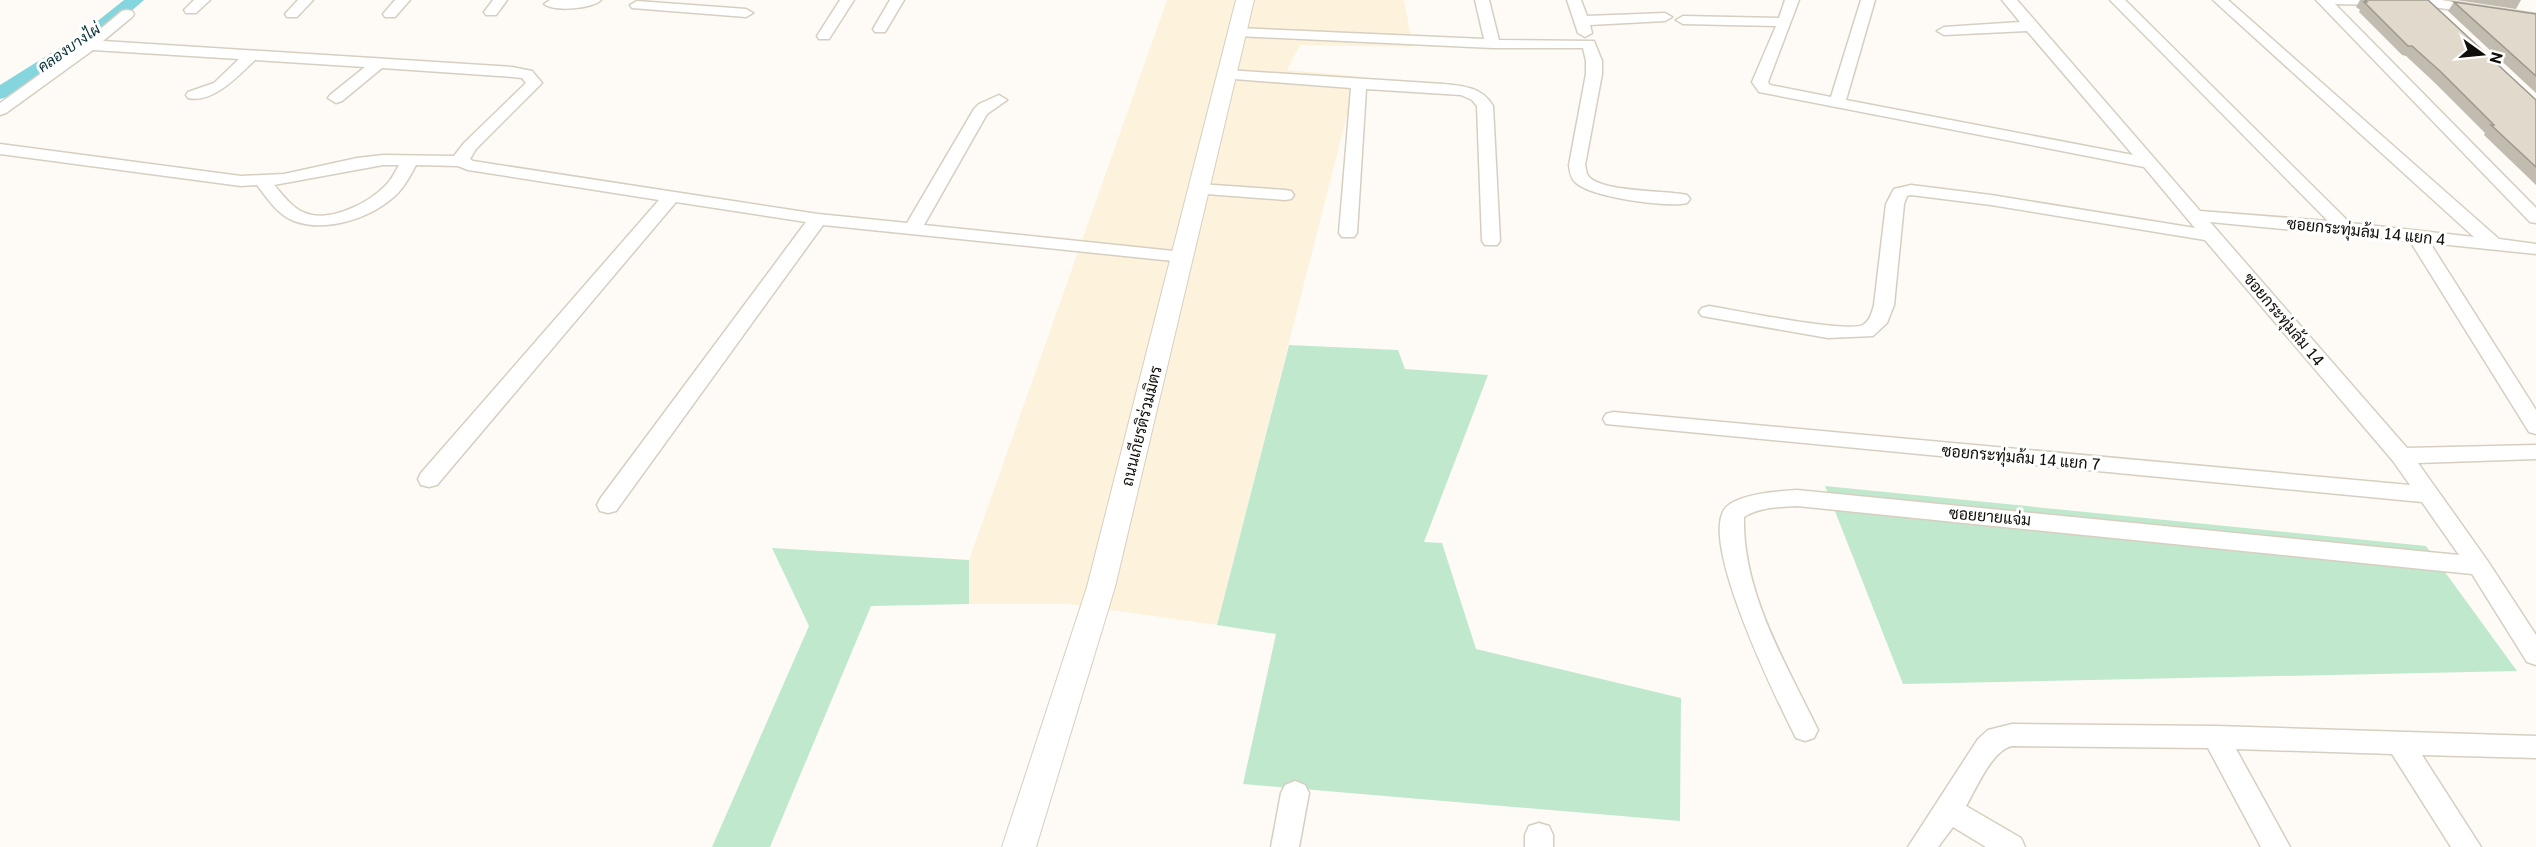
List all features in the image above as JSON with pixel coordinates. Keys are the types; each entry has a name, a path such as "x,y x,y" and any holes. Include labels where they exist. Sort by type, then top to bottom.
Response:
{"street":[{"path":"191,10 203,0"},
{"path":"292,14 306,0"},
{"path":"390,14 403,0"},
{"path":"551,4 585,3 594,0"},
{"path":"736,25 756,0"},
{"path":"824,36 848,0"},
{"path":"880,29 897,0"},
{"name":"ถนนเกียรติร่วมมิตร","path":"1020,847 1101,587 1245,0"},
{"path":"1482,0 1493,44"},
{"path":"1574,0 1594,61 1594,75 1577,165 1580,178 1589,186 1605,190 1681,199"},
{"path":"1792,0 1760,82 1761,86 1777,92 2152,164"},
{"path":"1838,103 1868,0"},
{"name":"ซอยกระทุ่มล้ม 14","path":"2009,0 2401,456 2479,566 2536,655"},
{"path":"2117,0 2345,228"},
{"path":"2220,0 2493,244"},
{"path":"2323,0 2536,218"},
{"path":"2335,0 2425,1 2536,18"},
{"path":"2524,0 2536,10"},
{"path":"2425,1 2443,18"},
{"path":"637,4 746,13"},
{"path":"0,110 90,45 127,14"},
{"path":"1581,21 1665,17"},
{"path":"1683,20 1785,22"},
{"path":"1944,32 2031,26"},
{"path":"1237,32 1493,44 1589,44"},
{"path":"90,45 526,74 534,83 470,146 462,155 461,161"},
{"path":"194,95 219,86 252,55"},
{"path":"336,98 379,63"},
{"path":"1227,75 1359,83 1476,95 1482,99 1485,106 1491,241"},
{"path":"1348,233 1359,83"},
{"path":"912,230 980,112 999,100"},
{"path":"0,149 240,181 263,182 383,160 461,161 468,165 670,198 818,219 1183,257"},
{"path":"263,182 286,208 298,216 313,220 333,219 371,204 390,191 410,160"},
{"path":"1199,189 1285,195"},
{"path":"1709,312 1828,332 1866,332 1877,323 1884,305 1895,204 1900,193 1911,190 1991,200 2214,236"},
{"path":"429,479 670,198"},
{"name":"ซอยกระทุ่มล้ม 14 แยก 4","path":"2197,216 2345,228 2536,249"},
{"path":"608,505 818,219"},
{"path":"2417,237 2536,427"},
{"name":"ซอยกระทุ่มล้ม 14 แยก 7","path":"1612,419 2428,495"},
{"path":"2401,456 2536,452"},
{"name":"ซอยยายแจ่ม","path":"1805,730 1754,619 1735,559 1731,527 1733,513 1744,506 1767,500 1797,498 2028,519 2479,566"},
{"path":"1922,847 1949,810 1987,747 1997,738 2012,735 2216,737 2536,747"},
{"path":"2216,737 2276,847"},
{"path":"2400,744 2466,847"},
{"path":"1285,847 1295,793"},
{"path":"1949,810 2011,847"}],"shaded area":[{"path":"1167,0 1404,0 1413,47 1300,45 1287,70 1357,76 1217,625 1068,604 969,604 969,560"}],"green space":[{"path":"1289,345 1398,350 1405,369 1488,375 1424,542 1442,543 1476,649 1681,698 1680,821 1243,784 1276,634 1217,625"},
{"path":"1825,486 2426,546 2517,671 1903,684"},
{"path":"772,548 969,560 969,604 871,606 770,847 712,847 809,626"}],"building":[{"path":"2365,0 2428,0 2536,100 2536,167 2491,125 2494,125 2441,72 2412,46 2408,46 2364,2 2367,2"},
{"path":"2454,2 2536,14 2536,76"}],"waterway":[{"name":"คลองบางไผ่","path":"0,93 87,39 135,0"}]}
